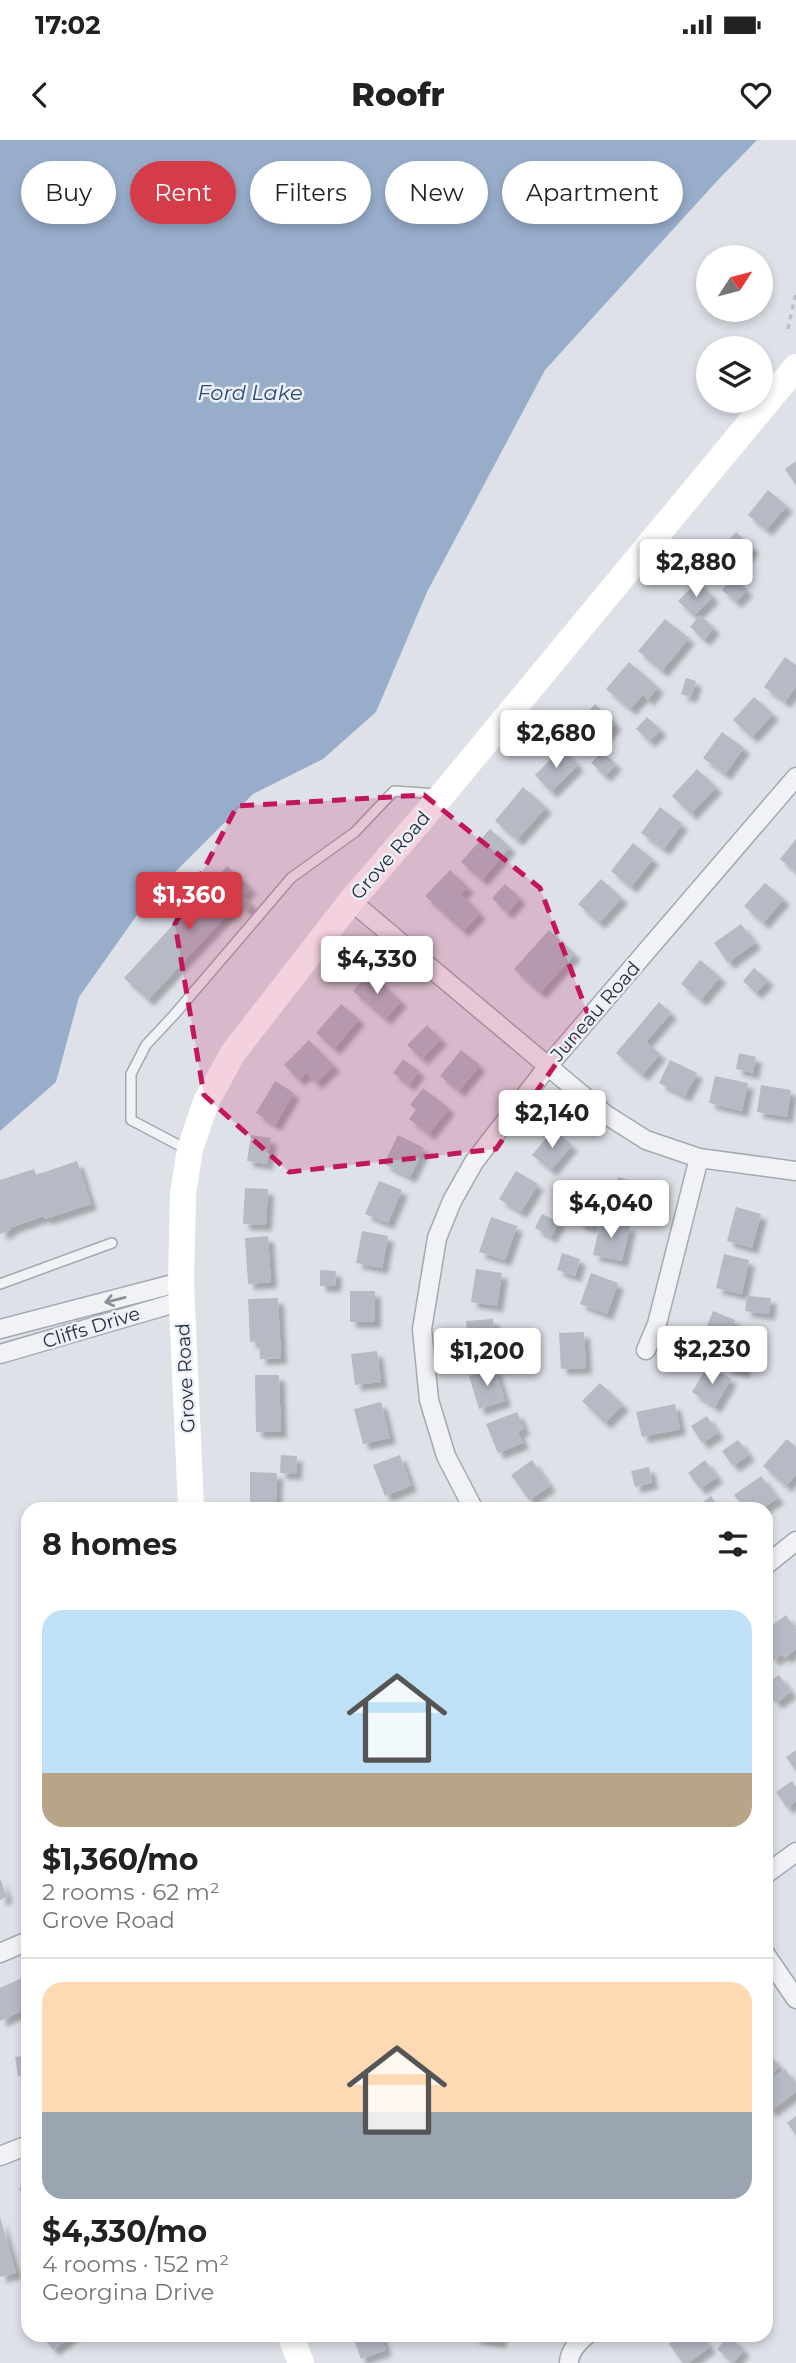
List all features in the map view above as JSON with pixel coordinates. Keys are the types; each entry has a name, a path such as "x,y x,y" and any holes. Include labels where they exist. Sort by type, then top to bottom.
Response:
{"main road":[{"name":"Grove Road","path":"191,1502 181,1291 183,1194 190,1152 206,1102 233,1053 351,901 443,794 796,367"},
{"path":"293,2342 301,2363"}],"street":[{"name":"Juneau Road","path":"470,1502 446,1456 429,1400 422,1329 437,1238 452,1201 474,1162 548,1066 796,777"},
{"path":"351,901 605,1114 646,1140 699,1158 796,1171"},
{"path":"646,1350 657,1324 699,1158"},
{"name":"Cliffs Drive","path":"0,1329 181,1291"},
{"name":"Cliffs Drive","path":"0,1354 181,1291"},
{"path":"773,1559 796,1541"},
{"path":"773,1869 796,1852"},
{"path":"0,1953 21,1944"},
{"path":"773,1965 796,1999"},
{"path":"0,2156 21,2148"},
{"path":"569,2363 569,2356 579,2342"}],"lane":[{"path":"190,1152 131,1120 131,1074 146,1045 292,878 355,832 394,791 443,794"},
{"path":"0,1284 113,1243"}],"path":[{"path":"788,329 796,292"}],"highlighted area":[{"path":"424,795 540,888 589,1017 496,1149 289,1172 204,1095 175,924 237,806"}],"water":[{"name":"Ford Lake","path":"0,140 757,140 683,218 683,161 502,161 502,224 678,224 545,370 427,592 376,712 323,759 253,794 149,898 79,997 56,1082 0,1131"}],"building":[{"path":"796,461 796,485 785,469"},
{"path":"768,490 787,506 766,530 748,515"},
{"path":"736,532 753,548 727,577 710,561"},
{"path":"733,577 747,590 736,602 722,590"},
{"path":"698,581 713,597 694,616 678,601"},
{"path":"700,615 714,628 704,640 690,627"},
{"path":"665,619 689,638 662,671 638,651"},
{"path":"785,657 796,665 796,687 785,702 764,687"},
{"path":"629,662 658,687 648,700 643,695 630,709 606,689"},
{"path":"686,678 696,681 691,697 681,694"},
{"path":"754,697 773,714 752,737 733,720"},
{"path":"595,704 616,724 593,748 573,729"},
{"path":"647,717 661,730 649,741 636,729"},
{"path":"722,732 744,748 725,774 703,758"},
{"path":"562,748 578,765 551,792 535,775"},
{"path":"602,752 616,764 605,776 591,763"},
{"path":"697,769 716,787 691,814 672,796"},
{"path":"523,787 546,807 517,840 495,821"},
{"path":"660,807 682,824 664,849 641,833"},
{"path":"490,829 510,847 482,880 461,862"},
{"path":"796,839 796,872 780,859"},
{"path":"633,843 653,859 631,887 611,871"},
{"path":"227,866 251,888 243,896 252,905 247,911 238,903 148,1000 124,978"},
{"path":"450,870 468,887 461,894 480,913 463,931 425,896"},
{"path":"601,879 622,898 599,923 578,904"},
{"path":"765,883 784,899 763,923 744,906"},
{"path":"505,884 520,898 507,913 492,898"},
{"path":"741,924 755,943 728,963 714,943"},
{"path":"549,930 575,954 540,993 514,969"},
{"path":"700,960 720,977 701,1000 681,984"},
{"path":"754,968 768,980 756,993 743,981"},
{"path":"370,972 401,1001 385,1019 353,991"},
{"path":"659,1002 671,1013 646,1042 660,1054 642,1075 616,1053"},
{"path":"341,1004 359,1019 334,1049 316,1033"},
{"path":"427,1025 441,1039 422,1059 407,1045"},
{"path":"309,1040 334,1066 316,1083 306,1073 299,1080 284,1065"},
{"path":"461,1050 480,1065 459,1091 440,1076"},
{"path":"739,1053 756,1057 753,1073 736,1069"},
{"path":"403,1059 419,1071 409,1085 393,1073"},
{"path":"670,1060 697,1073 685,1096 659,1083"},
{"path":"715,1076 748,1083 742,1111 709,1103"},
{"path":"275,1081 294,1093 275,1125 256,1113"},
{"path":"761,1085 791,1090 787,1117 757,1112"},
{"path":"423,1088 449,1108 429,1134 409,1119 416,1110 410,1105"},
{"path":"553,1130 572,1145 551,1170 532,1155"},
{"path":"251,1135 271,1138 267,1164 247,1161"},
{"path":"398,1135 424,1148 410,1177 384,1164"},
{"path":"77,1161 91,1204 45,1219 44,1216 0,1234 0,1180 34,1169 36,1175"},
{"path":"516,1171 538,1184 521,1212 499,1199"},
{"path":"618,1177 644,1184 635,1214 609,1207"},
{"path":"379,1181 402,1190 388,1223 365,1214"},
{"path":"245,1188 268,1189 266,1225 243,1224"},
{"path":"736,1207 761,1214 752,1248 727,1241"},
{"path":"582,1208 591,1211 589,1219 595,1220 592,1228 578,1223"},
{"path":"542,1214 559,1222 551,1237 535,1228"},
{"path":"491,1217 517,1226 505,1260 479,1252"},
{"path":"601,1219 630,1226 622,1261 593,1255"},
{"path":"362,1231 388,1236 382,1268 356,1263"},
{"path":"268,1236 271,1282 248,1284 245,1238"},
{"path":"562,1253 580,1259 575,1276 557,1270"},
{"path":"724,1254 749,1260 742,1294 716,1288"},
{"path":"476,1269 502,1273 497,1306 471,1302"},
{"path":"320,1270 336,1271 335,1286 320,1286"},
{"path":"591,1273 618,1283 607,1314 580,1304"},
{"path":"350,1291 375,1291 375,1322 350,1322"},
{"path":"747,1296 771,1298 769,1314 745,1311"},
{"path":"278,1298 281,1358 260,1359 259,1341 250,1342 248,1299"},
{"path":"713,1311 735,1320 723,1350 701,1341"},
{"path":"493,1319 496,1350 469,1353 466,1321"},
{"path":"584,1332 586,1368 561,1369 559,1333"},
{"path":"377,1351 381,1382 355,1385 351,1354"},
{"path":"729,1352 747,1357 743,1372 725,1367"},
{"path":"708,1365 731,1379 715,1407 692,1392"},
{"path":"495,1368 505,1401 479,1409 469,1376"},
{"path":"255,1375 279,1375 281,1432 256,1432"},
{"path":"600,1383 623,1405 605,1423 582,1401"},
{"path":"381,1402 390,1438 363,1444 354,1409"},
{"path":"675,1404 680,1429 642,1437 636,1412"},
{"path":"517,1412 524,1429 518,1432 523,1443 498,1453 486,1424"},
{"path":"707,1416 718,1433 702,1443 691,1426"},
{"path":"787,1439 796,1447 796,1475 786,1486 763,1466"},
{"path":"738,1440 749,1455 733,1466 722,1451"},
{"path":"281,1455 297,1456 296,1474 280,1473"},
{"path":"400,1455 411,1486 385,1496 373,1465"},
{"path":"532,1460 550,1486 529,1500 511,1475"},
{"path":"705,1460 717,1477 700,1489 688,1473"},
{"path":"649,1467 652,1483 635,1487 631,1471"},
{"path":"250,1472 277,1473 276,1502 250,1502"},
{"path":"761,1476 778,1498 772,1502 739,1502 734,1495"},
{"path":"711,1496 716,1502 703,1502"},
{"path":"786,1615 796,1629 796,1649 785,1658 782,1654 773,1659 773,1625"},
{"path":"779,1675 791,1692 776,1703 773,1699 773,1679"},
{"path":"796,1750 796,1771 786,1757"},
{"path":"792,1781 796,1787 796,1801 787,1808 776,1792"},
{"path":"0,1878 7,1897 0,1900"},
{"path":"21,1978 21,2011 0,2021 0,1988"},
{"path":"21,2056 21,2075 18,2076 15,2057"},
{"path":"773,2058 780,2067 773,2072"},
{"path":"785,2069 796,2084 796,2092 773,2109 773,2078"},
{"path":"796,2116 796,2135 787,2123"},
{"path":"0,2217 16,2273 0,2277"},
{"path":"47,2342 64,2342 53,2350"},
{"path":"355,2342 383,2342 386,2350 361,2359"},
{"path":"706,2342 710,2347 688,2363 683,2363 669,2344"},
{"path":"723,2342 735,2342 744,2350 733,2363 717,2349"}]}
